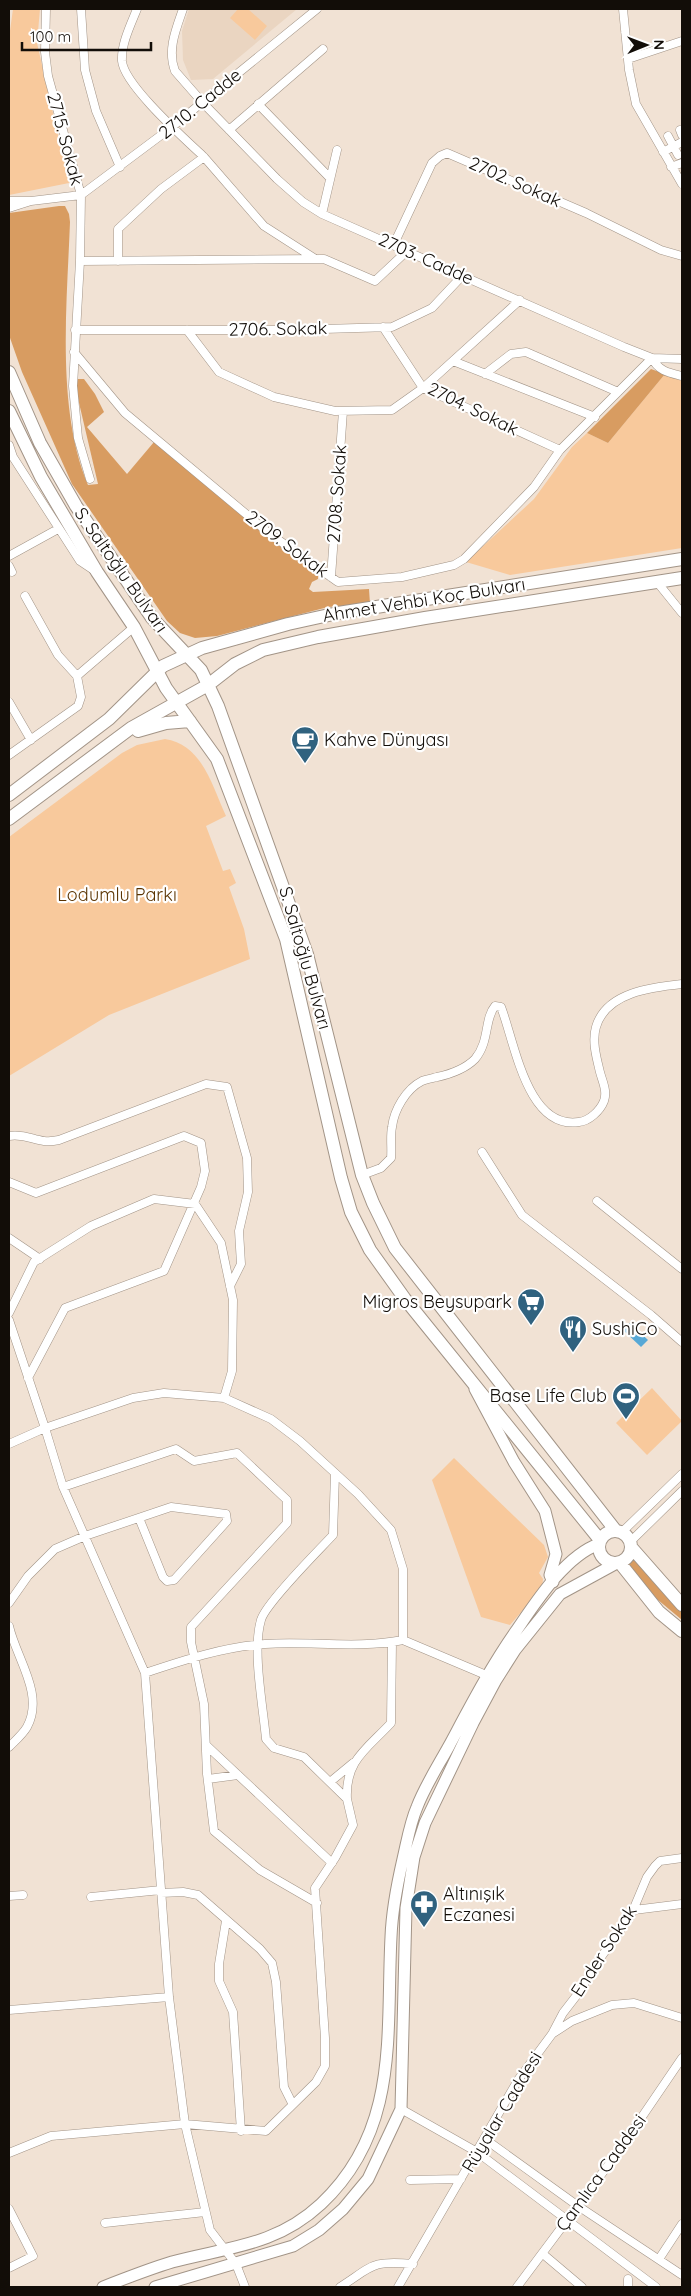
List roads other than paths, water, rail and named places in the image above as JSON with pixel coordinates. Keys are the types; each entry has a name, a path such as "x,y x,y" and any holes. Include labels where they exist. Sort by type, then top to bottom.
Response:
{"main road":[{"name":"S. Saltoğlu Bulvarı","path":"9,372 40,443 76,506 152,618 198,666 208,685 235,751 307,954 362,1175 395,1248 625,1538 682,1605"},
{"name":"S. Saltoğlu Bulvarı","path":"9,412 40,477 97,572 134,627 156,671 175,703 217,758 286,939 341,1178 351,1212 370,1250 405,1299 468,1374 600,1542 602,1556 605,1560 618,1563 659,1612 682,1631"},
{"name":"Ahmet Vehbi Koç Bulvarı","path":"9,795 110,719 156,671 186,654 312,618 682,559"},
{"name":"Ahmet Vehbi Koç Bulvarı","path":"117,739 208,685 245,658 286,644 425,618 682,578"},
{"path":"9,818 117,739 151,726 190,722"},
{"path":"600,1542 607,1534 625,1538 628,1556 618,1563"}],"street":[{"name":"2715. Sokak","path":"46,9 45,52 48,76 80,195 80,261 74,352 74,413 90,479"},
{"path":"81,9 85,70 96,111 120,168"},
{"path":"137,9 123,49 122,61 125,72 131,82 172,128 204,157 264,226 315,259"},
{"name":"2703. Cadde","path":"182,9 172,47 173,64 176,71 203,103 286,188 322,214 652,358 682,359"},
{"name":"2710. Cadde","path":"80,195 120,168 172,128 317,9"},
{"path":"623,9 628,59 636,104 682,184"},
{"path":"628,59 682,40"},
{"path":"229,130 322,49"},
{"path":"258,104 330,178"},
{"path":"668,136 678,155"},
{"path":"663,152 682,142"},
{"path":"322,214 337,150"},
{"name":"2702. Sokak","path":"394,244 432,163 447,153 586,213 661,250 682,256"},
{"path":"118,261 118,229 161,189 204,157"},
{"path":"671,166 682,163"},
{"path":"9,201 30,201 80,195"},
{"path":"9,208 30,201"},
{"path":"80,261 324,259 375,281 408,250"},
{"name":"2706. Sokak","path":"75,330 392,327 432,308 463,275"},
{"path":"186,330 219,372 274,397 342,411 392,410 423,388 520,300"},
{"name":"2704. Sokak","path":"383,327 423,388 560,450"},
{"name":"2709. Sokak","path":"74,352 125,413 270,534 338,582 402,578 454,565 464,559 534,488 560,450 652,358"},
{"path":"485,374 511,354 526,352 618,392"},
{"path":"652,358 655,365 663,370 682,376"},
{"path":"453,361 595,417"},
{"name":"2708. Sokak","path":"331,577 342,411"},
{"path":"9,446 11,458 80,561 97,572"},
{"path":"9,556 58,529"},
{"path":"657,582 682,612"},
{"path":"9,755 78,706 81,697 77,676 58,655 25,596"},
{"path":"77,676 134,627"},
{"path":"9,702 31,740"},
{"path":"362,1175 381,1168 391,1158 392,1127 398,1106 409,1093 422,1081 444,1076 467,1066 476,1058 486,1041 491,1013 495,1006 501,1007 530,1094 541,1109 560,1122 580,1122 598,1112 604,1101 604,1086 594,1044 596,1026 606,1010 624,996 650,987 682,984"},
{"path":"9,1136 24,1134 44,1143 59,1140 206,1084 227,1087 248,1158 248,1192 240,1231 241,1264 230,1286"},
{"path":"9,1182 36,1193 184,1136 201,1143 205,1171 195,1204 164,1271 65,1308 28,1378"},
{"path":"482,1152 522,1215 651,1315 682,1342"},
{"path":"9,1313 34,1262 91,1226 154,1199 195,1204 221,1243 230,1286 232,1300 232,1371 224,1398"},
{"path":"597,1201 682,1269"},
{"path":"9,1238 40,1259"},
{"path":"9,1320 63,1487 145,1672 169,1997 186,2124 204,2212 210,2230 236,2264 245,2287"},
{"path":"468,1374 487,1415 545,1511 556,1554 550,1576 553,1582"},
{"path":"9,1444 45,1428 133,1398 164,1393 224,1398 271,1419 300,1441 383,1520 396,1543 403,1569 403,1640"},
{"path":"63,1487 176,1449 194,1461 236,1453 287,1500 287,1523 191,1627 204,1704 208,1779 214,1831 260,1870 317,1903"},
{"path":"335,1474 333,1535 272,1602 261,1618 258,1645 266,1739 274,1748 304,1757 347,1799"},
{"path":"625,1538 682,1474"},
{"path":"625,1538 681,1492 671,1485"},
{"path":"9,1603 28,1576 55,1549 84,1536 171,1507 226,1514 227,1521 174,1580 167,1581 162,1577 139,1518"},
{"path":"103,2287 146,2270 277,2235 320,2205 340,2184 356,2162 370,2136 382,2096 386,2069 391,1936 396,1890 416,1807 541,1596 586,1549 600,1542"},
{"path":"155,2287 293,2246 318,2230 343,2209 368,2179 401,2109 405,1924 414,1857 423,1828 491,1678 560,1594 618,1563"},
{"path":"9,1626 30,1686 34,1711 26,1728 9,1747"},
{"path":"145,1672 228,1648 258,1645 381,1644 403,1640 491,1678"},
{"path":"330,1782 353,1763 391,1723 392,1642"},
{"path":"206,1745 332,1863"},
{"path":"9,2154 51,2136 186,2124 266,2131 292,2103 316,2082 325,2066 315,1888 332,1863 353,1825 347,1799 346,1782 353,1763"},
{"path":"208,1779 238,1775"},
{"name":"Ender Sokak","path":"552,2034 563,2013 622,1930 634,1910 654,1866 660,1861 682,1858"},
{"path":"91,1897 161,1891 198,1895 260,1949 272,1963 276,1982 284,2087 292,2103"},
{"path":"9,1896 23,1896"},
{"path":"634,1910 682,1904"},
{"path":"226,1921 219,1964 219,1981 233,2012 241,2130"},
{"path":"9,2010 169,1997"},
{"name":"Rüyalar Caddesi","path":"398,2287 518,2080 552,2034 572,2021 612,2005 634,2003 682,2018"},
{"name":"Çamlıca Caddesi","path":"517,2287 578,2206 682,2058"},
{"path":"401,2109 477,2152 656,2287"},
{"path":"485,2139 578,2206 682,2275"},
{"path":"410,2180 461,2180"},
{"path":"9,2209 33,2256 9,2268"},
{"path":"105,2223 204,2212"},
{"path":"659,2259 682,2224"},
{"path":"543,2254 582,2287"},
{"path":"340,2287 370,2266 386,2262 413,2264"}],"water":[{"path":"630,1323 648,1340 641,1347 623,1330"}],"place":[{"name":"Kahve Dünyası","path":"305,764"},
{"name":"Migros Beysupark","path":"531,1326"},
{"name":"SushiCo","path":"573,1353"},
{"name":"Base Life Club","path":"626,1420"},
{"name":"Altınışık Eczanesi","path":"424,1928"}],"park label":[{"name":"Lodumlu Parkı","path":"117,895"}]}
